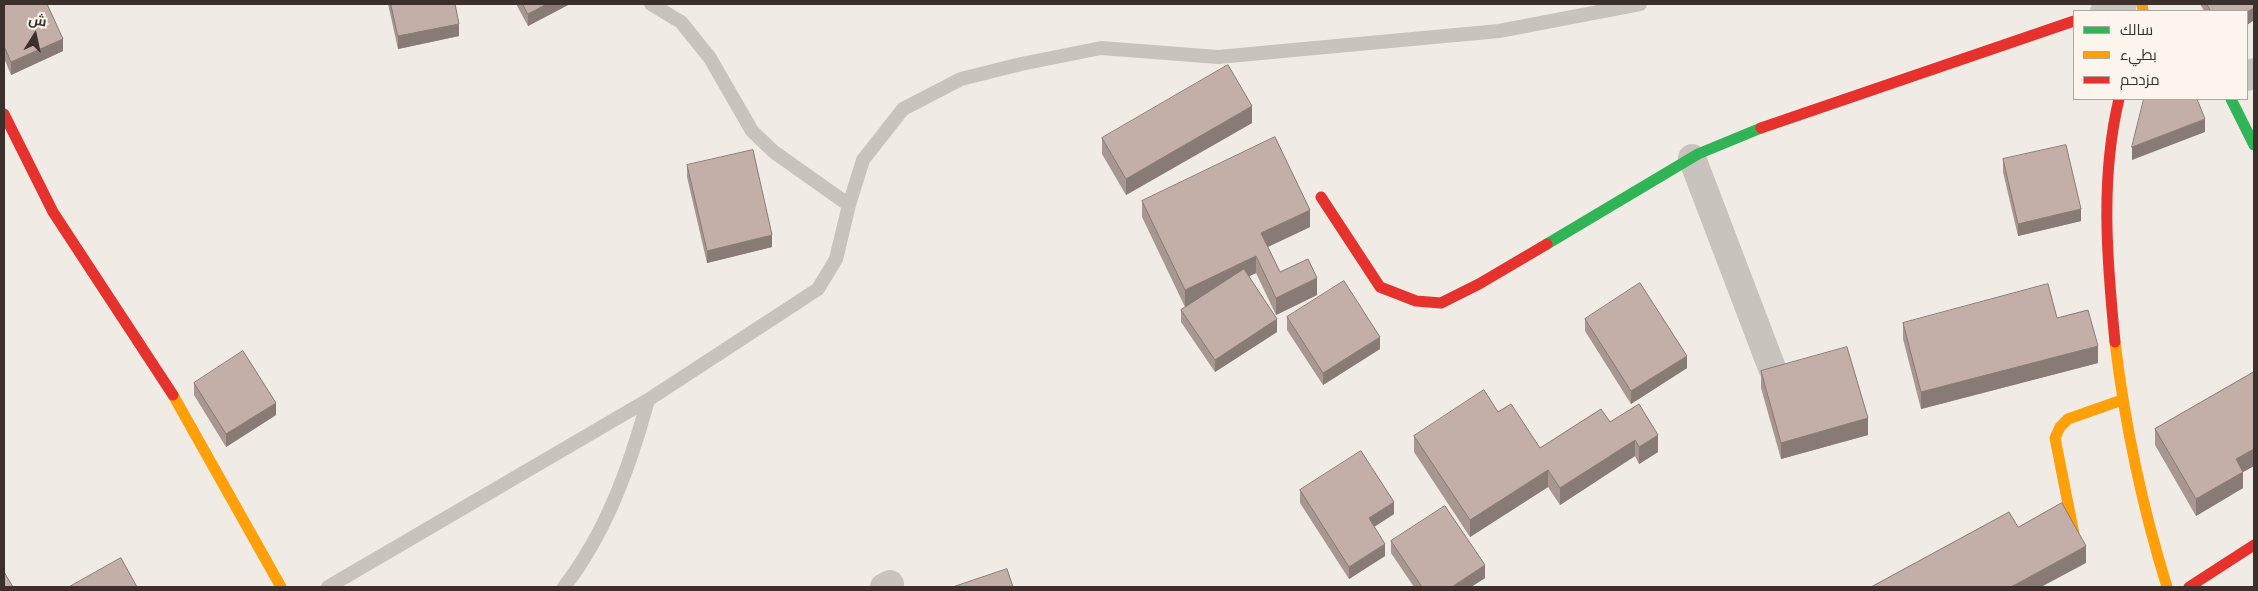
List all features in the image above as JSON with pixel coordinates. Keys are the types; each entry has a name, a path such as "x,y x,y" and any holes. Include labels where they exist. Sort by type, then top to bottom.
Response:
{"street":[{"path":"2107,10 2123,4"},
{"path":"1321,197 1380,287 1416,301 1441,303 1479,284 1692,158 1778,120 2073,21"},
{"path":"2119,100 2112,125 2106,193 2110,298 2127,432 2158,561 2167,587"},
{"path":"2232,100 2254,145"},
{"path":"4,114 53,212 186,416 281,587"},
{"path":"1692,158 1772,368"},
{"path":"2074,534 2055,438 2060,427 2068,419 2122,400"},
{"path":"2189,587 2254,544"}],"lane":[{"path":"651,4 681,22 710,58 752,131 774,152 849,205"},
{"path":"328,587 648,400 818,289 836,259 849,205 863,160 903,110 961,79 1021,64 1101,48 1218,57 1499,31 1640,4"},
{"path":"564,587 602,527 632,457 648,400"}],"building":[{"path":"8,4 47,4 63,39 11,62 4,46 4,6"},
{"path":"391,4 455,4 459,24 398,36"},
{"path":"523,4 547,4 528,14"},
{"path":"2207,4 2254,4 2254,8 2248,11 2210,10"},
{"path":"1228,65 1252,106 1126,179 1102,138"},
{"path":"2144,100 2197,100 2205,119 2132,147"},
{"path":"1275,137 1310,210 1261,233 1280,272 1308,259 1317,278 1276,298 1256,256 1185,290 1142,201"},
{"path":"2066,145 2081,209 2018,224 2003,159"},
{"path":"753,150 772,235 707,251 687,165"},
{"path":"1244,269 1277,319 1215,360 1181,310"},
{"path":"1344,281 1380,337 1323,373 1287,317"},
{"path":"1640,283 1687,356 1631,391 1585,319"},
{"path":"2048,284 2057,318 2088,310 2098,346 1921,392 1903,323"},
{"path":"1847,347 1868,418 1781,443 1761,371"},
{"path":"243,351 276,403 226,434 194,383"},
{"path":"2254,372 2254,449 2236,459 2243,472 2196,499 2155,429"},
{"path":"1484,390 1498,412 1511,404 1540,448 1601,409 1610,422 1639,404 1658,435 1639,447 1635,440 1560,488 1548,470 1470,520 1414,436"},
{"path":"1361,451 1394,502 1369,518 1385,544 1349,567 1300,490"},
{"path":"2062,503 2086,546 2011,587 1871,587 2009,512 2018,527"},
{"path":"1445,506 1485,565 1452,587 1422,587 1391,541"},
{"path":"121,558 137,587 69,587"},
{"path":"1007,569 1013,587 953,587"},
{"path":"4,572 13,587 4,587"}],"traffic: fast":[{"path":"2232,100 2254,145"},
{"path":"1547,244 1698,154 1761,128"}],"traffic: slow":[{"path":"2142,4 2143,10"},
{"path":"2115,342 2135,466 2167,587"},
{"path":"173,395 281,587"},
{"path":"2074,534 2055,438 2060,427 2068,419 2122,400"}],"traffic: jam":[{"path":"1761,128 2073,21"},
{"path":"2115,342 2108,250 2107,189 2109,159 2119,100"},
{"path":"4,114 53,212 173,395"},
{"path":"1321,197 1380,287 1416,301 1441,303 1479,284 1547,244"},
{"path":"2189,587 2254,545"}]}
